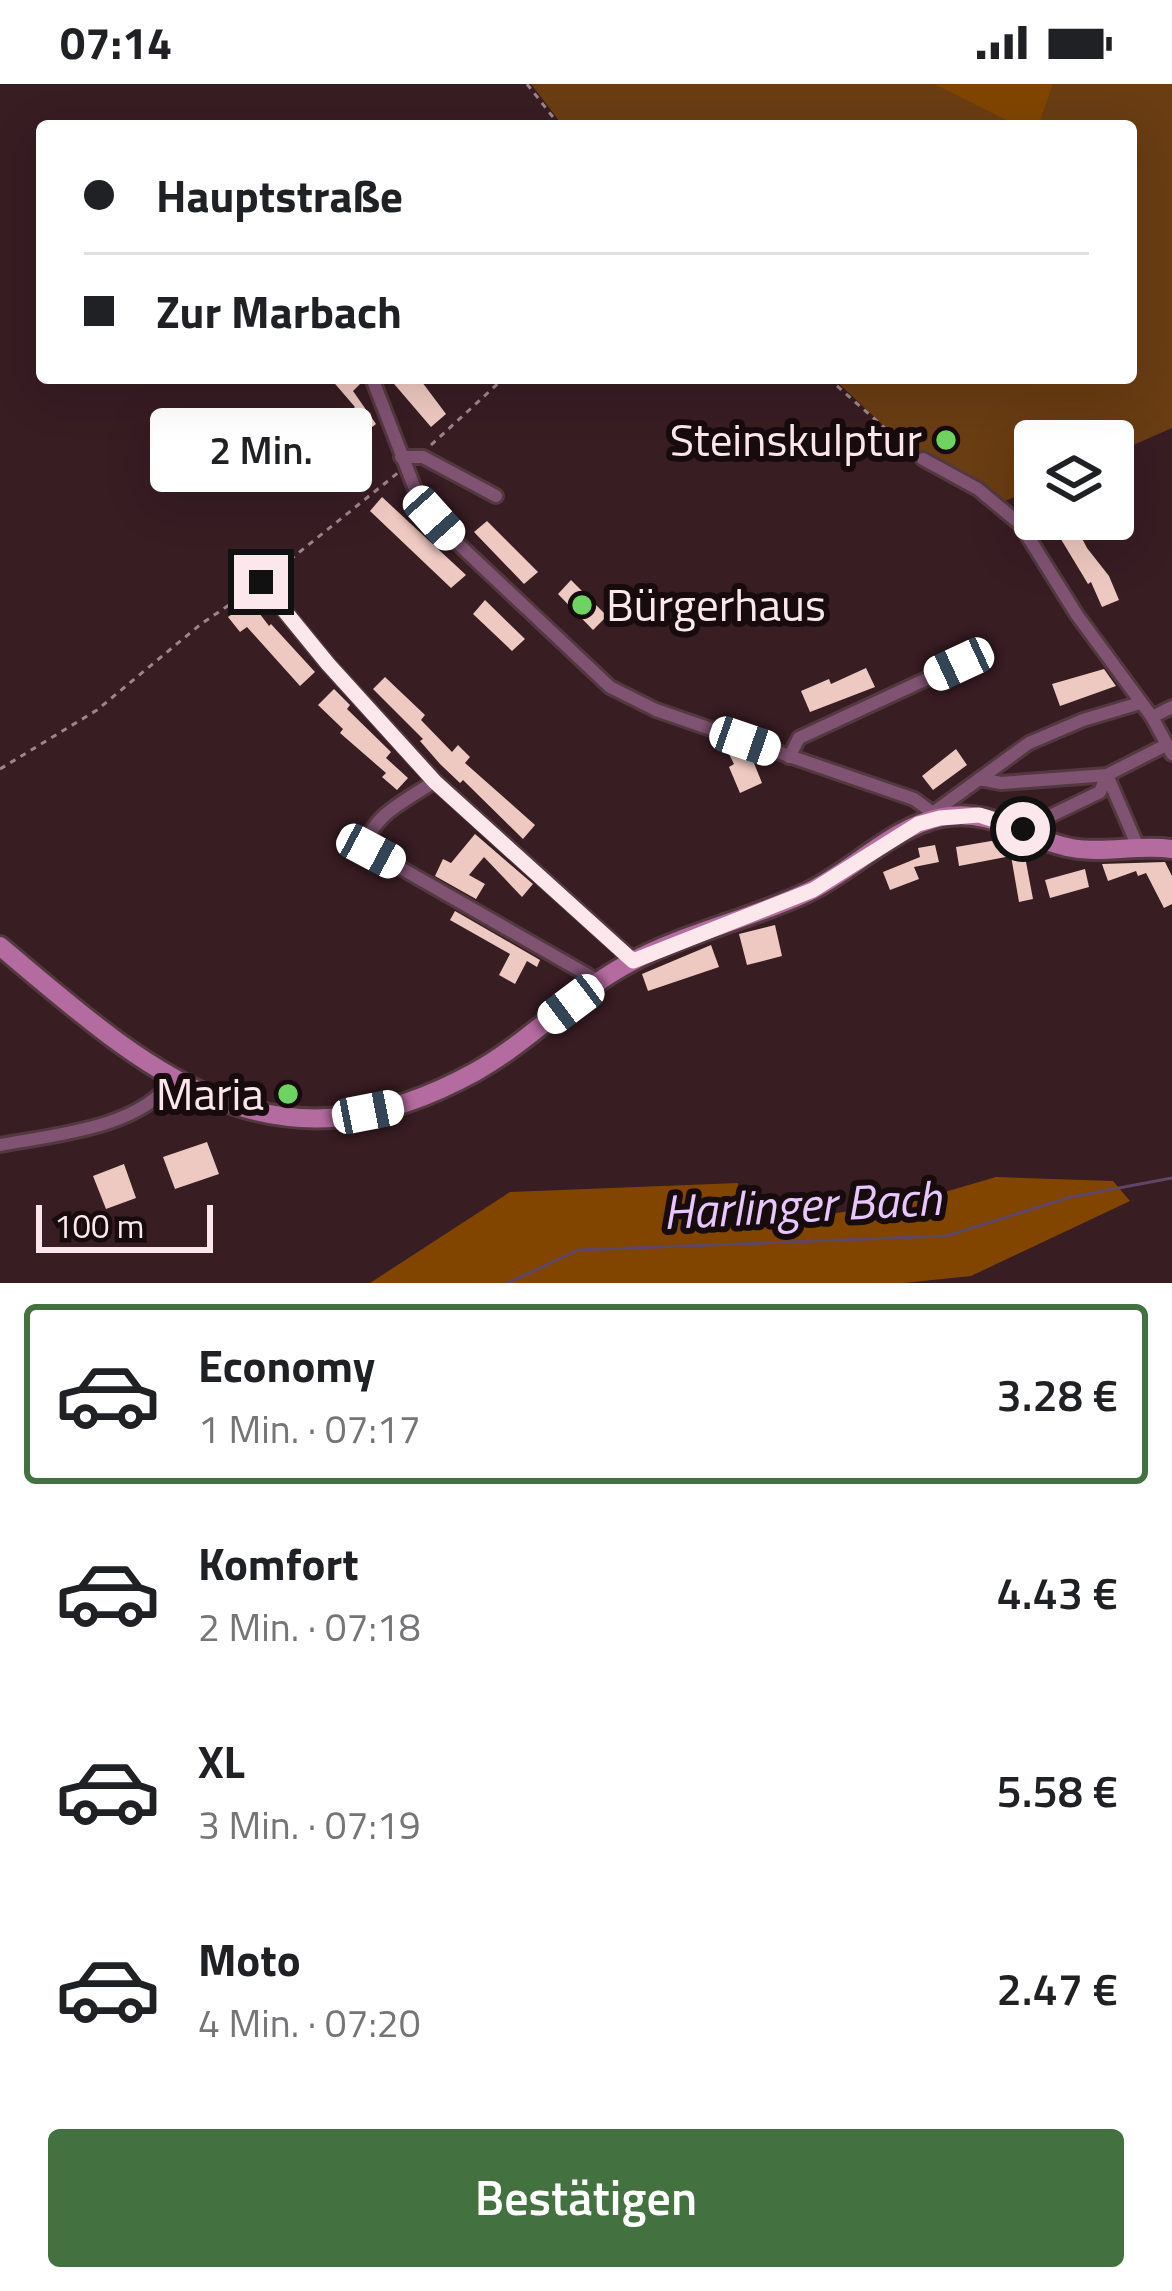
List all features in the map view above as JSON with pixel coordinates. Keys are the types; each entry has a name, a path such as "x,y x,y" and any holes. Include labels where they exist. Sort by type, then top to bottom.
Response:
{"street":[{"path":"374,384 420,502 610,687 656,710 914,799 937,815 979,815 1068,848 1172,849"},
{"path":"404,463 423,457 496,496"},
{"path":"923,459 978,489 1020,524 1152,717 1169,750 1106,775 1001,783 979,778"},
{"path":"261,582 435,782 633,961"},
{"path":"789,757 799,738 959,664"},
{"path":"0,946 91,1023 172,1080 218,1101 262,1113 341,1116 392,1107 477,1071 633,961 813,890 937,815 979,778 1054,730 1139,703"},
{"path":"1152,717 1172,707"},
{"path":"1023,829 1100,792 1106,775"},
{"path":"1106,775 1138,847"},
{"path":"435,782 376,823 368,833 371,851 600,982"},
{"path":"0,1144 131,1116 163,1095 172,1080"}],"path":[{"path":"527,84 555,120"},
{"path":"423,457 497,384"},
{"path":"834,384 901,446 923,459"},
{"path":"0,769 97,710 202,624 332,530 404,463"}],"shaded area":[{"path":"531,84 1172,84 1172,428 1134,445 1134,420 1014,420 1014,497 1003,502 904,445 839,384 1137,384 1137,120 558,120"},
{"path":"934,84 1053,84 1040,120 1006,120"},
{"path":"996,1177 1113,1181 1130,1201 971,1276 904,1283 370,1283 510,1192 738,1183 737,1227 907,1203"}],"building":[{"path":"335,384 360,384 353,391 376,424 362,435 346,415 355,407"},
{"path":"394,384 424,384 446,414 431,427"},
{"path":"382,497 466,575 451,588 370,511"},
{"path":"487,521 538,572 524,584 474,532"},
{"path":"1061,540 1083,540 1109,576 1119,600 1102,607 1091,582 1088,584"},
{"name":"Bürgerhaus","path":"571,580 607,616 593,630 558,594"},
{"path":"485,600 525,639 512,651 473,614"},
{"path":"250,601 315,672 300,686 247,627 240,632 228,617"},
{"path":"866,668 875,687 810,712 801,691"},
{"path":"1104,669 1116,686 1060,706 1052,684"},
{"path":"385,677 425,715 421,720 452,752 458,745 470,757 465,763 535,825 523,839 440,764 420,741 423,739 373,689"},
{"path":"334,689 350,705 347,709 391,752 386,758 408,778 397,790 318,705"},
{"path":"738,749 750,753 762,783 740,793 729,767 734,764 729,754"},
{"path":"956,749 967,765 933,790 922,776"},
{"path":"475,834 533,884 522,897 484,857 469,875 485,884 476,899 435,876 443,859 451,863"},
{"path":"1003,839 1005,846 1023,846 1033,899 1019,902 1011,856 959,866 956,847"},
{"path":"935,845 939,862 914,867 919,879 890,890 883,872 920,857 918,848"},
{"path":"1165,862 1172,876 1172,904 1164,908 1146,873 1138,876 1136,871 1108,881 1102,864"},
{"path":"1085,869 1089,887 1050,898 1045,880"},
{"path":"455,911 540,960 537,967 527,961 515,984 499,975 510,954 450,920"},
{"path":"775,925 782,956 747,965 739,934"},
{"path":"711,945 719,967 648,991 642,974"},
{"path":"207,1142 219,1174 175,1189 163,1157"},
{"path":"124,1164 136,1198 106,1209 93,1176"}],"waterway":[{"name":"Harlinger Bach","path":"508,1283 578,1250 946,1236 1071,1197 1172,1178"}],"place":[{"name":"Steinskulptur","path":"946,440"},
{"name":"Bürgerhaus","path":"582,605"},
{"name":"Maria","path":"288,1094"}],"route":[{"path":"261,582 435,782 633,961 813,890 918,824 979,815 1023,829"}]}
